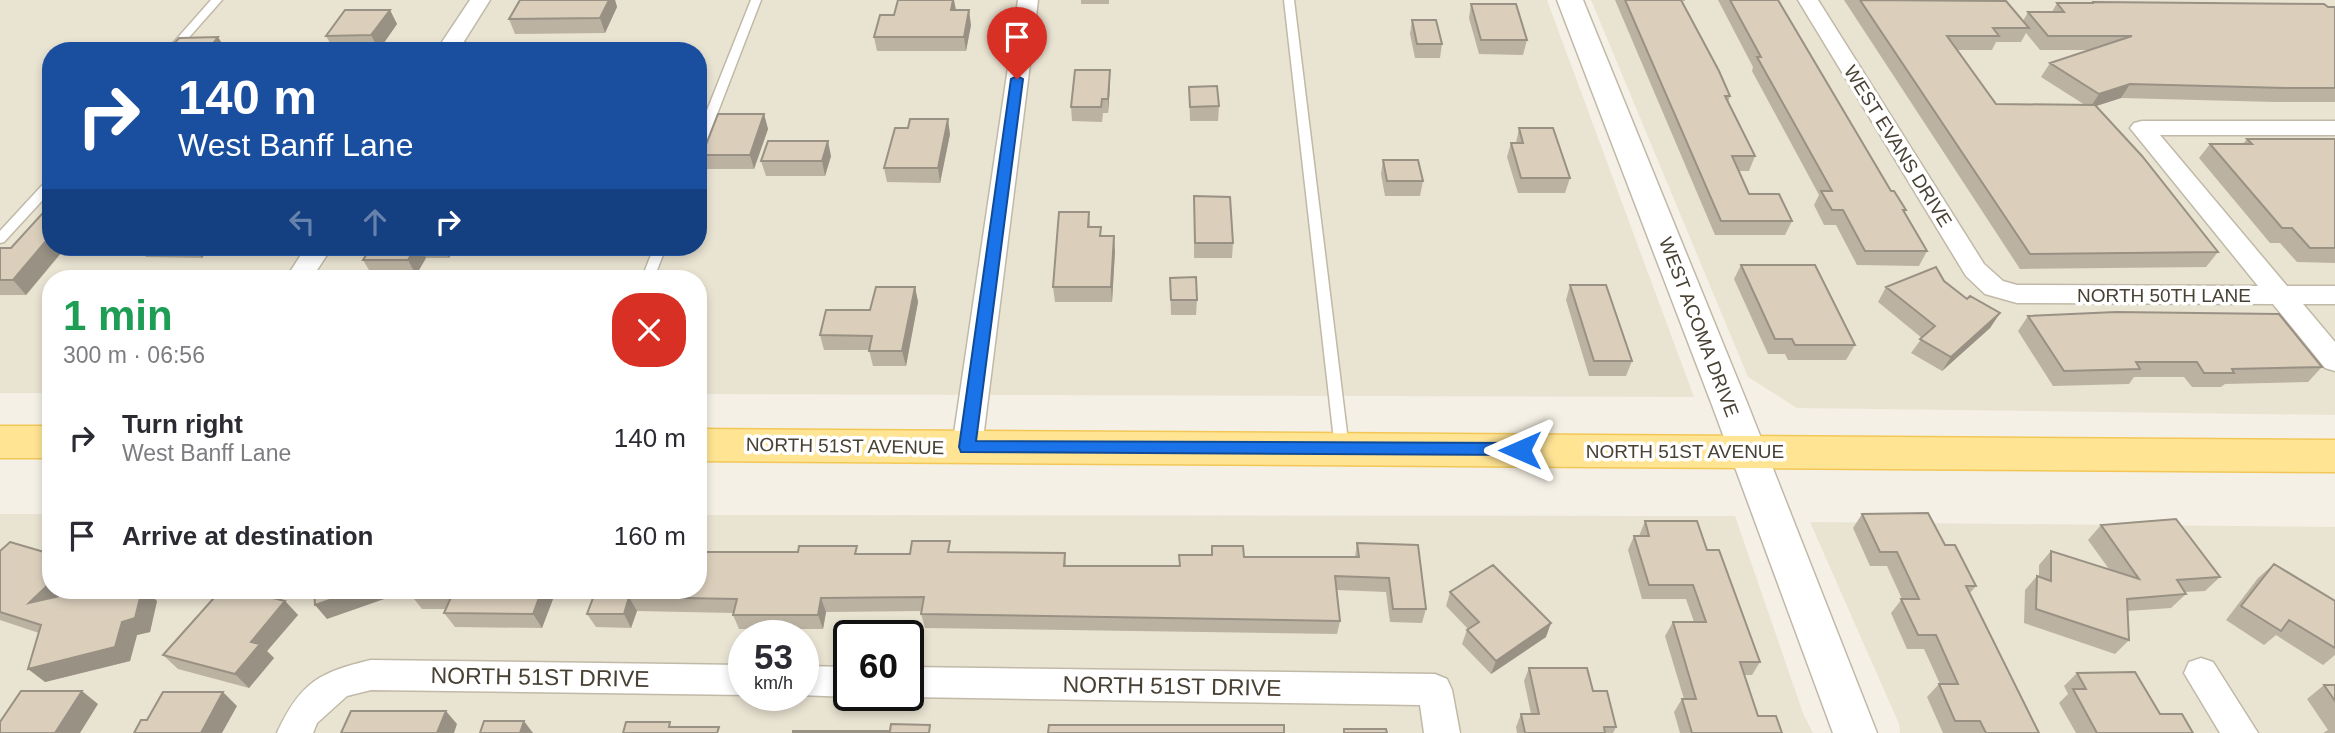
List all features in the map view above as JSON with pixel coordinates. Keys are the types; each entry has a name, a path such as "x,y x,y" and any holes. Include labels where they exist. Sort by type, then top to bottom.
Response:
{"main road":[{"path":"0,442 42,442"},
{"name":"NORTH 51ST AVENUE","path":"707,445 2335,456"}],"street":[{"path":"453,42 480,0"},
{"path":"967,447 1028,0"},
{"name":"WEST ACOMA DRIVE","path":"1570,0 1855,733"},
{"name":"WEST EVANS DRIVE","path":"1808,0 1975,270 1994,288"},
{"path":"2335,128 2142,128 2335,361"},
{"name":"NORTH 50TH LANE","path":"1994,288 2017,294 2335,295"},
{"path":"2201,673 2240,733"},
{"name":"NORTH 51ST DRIVE","path":"295,733 305,712 337,682 371,675 728,680"},
{"name":"NORTH 51ST DRIVE","path":"924,682 1435,690 1442,733"}],"lane":[{"path":"179,42 217,0"},
{"path":"707,125 756,0"},
{"path":"1289,0 1342,449"},
{"path":"0,239 42,193"}],"shaded area":[{"path":"0,0 1547,0 1694,397 707,394 707,270 42,270 42,393 0,393"},
{"path":"1591,0 2335,0 2335,415 1797,408 1748,377"},
{"path":"0,514 42,514 42,599 707,599 707,515 1735,516 1803,713 1813,733 0,733"},
{"path":"1810,522 2335,527 2335,733 1900,733 1899,724"}],"building":[{"path":"520,0 609,0 600,18 509,19"},
{"path":"898,0 953,0 951,10 969,10 964,37 874,37 880,15 894,15"},
{"path":"1625,0 1681,0 1719,71 1730,96 1725,96 1755,156 1732,156 1749,194 1779,194 1792,221 1721,221"},
{"path":"1730,0 1778,0 1891,191 1894,191 1906,210 1903,210 1927,251 1865,251 1843,210 1832,210 1821,191 1832,191 1757,57 1761,57"},
{"path":"1860,0 2006,1 2029,28 1993,28 1999,36 1947,36 1996,104 2095,105 2142,156 2218,252 2030,254"},
{"path":"2092,2 2324,4 2335,7 2335,88 2130,84 2099,94 2050,63 2132,36 2048,36 2028,12 2064,12 2057,3 2094,3"},
{"path":"1471,4 1516,4 1527,40 1481,40"},
{"path":"345,10 390,10 371,35 326,36"},
{"path":"1412,20 1436,20 1442,44 1417,44"},
{"path":"218,37 214,42 175,42 179,38"},
{"path":"1075,70 1110,70 1108,99 1102,99 1101,107 1071,107"},
{"path":"1217,86 1219,106 1190,107 1189,87"},
{"path":"718,114 764,114 750,155 707,155 707,142"},
{"path":"910,119 948,119 938,168 884,168 895,128 908,128"},
{"path":"1519,128 1553,128 1570,178 1521,178 1511,143 1523,143"},
{"path":"2247,139 2335,139 2335,248 2310,248 2292,228 2282,228 2210,144 2252,144"},
{"path":"768,141 828,141 822,161 761,161"},
{"path":"1383,160 1418,160 1423,181 1387,181"},
{"path":"1194,196 1230,197 1233,243 1195,243"},
{"path":"1059,212 1089,212 1088,227 1101,227 1100,236 1114,236 1111,287 1053,287"},
{"path":"42,214 42,246 13,280 0,280 0,248 11,248"},
{"path":"365,256 410,256 408,260 363,260"},
{"path":"1741,265 1815,265 1855,345 1795,345 1792,339 1775,339"},
{"path":"1936,267 1944,281 1967,299 1970,296 2000,313 1951,357 1920,339 1935,326 1886,287"},
{"path":"1196,277 1197,300 1171,300 1170,278"},
{"path":"1570,285 1606,285 1632,361 1594,361"},
{"path":"876,287 915,287 902,351 869,351 872,336 820,335 826,310 870,310"},
{"path":"2116,312 2279,314 2322,367 2232,369 2234,373 2204,373 2197,362 2136,362 2140,369 2064,371 2028,316"},
{"path":"1928,513 1945,545 1955,545 1976,586 1966,586 2039,733 1986,733 1980,721 1955,721 1939,684 1958,684 1936,635 1918,635 1901,599 1919,599 1897,552 1880,552 1862,514"},
{"path":"2176,519 2220,577 2177,580 2186,594 2127,599 2129,640 2036,609 2037,576 2051,581 2051,551 2139,579 2101,525"},
{"path":"1645,521 1697,521 1707,550 1719,550 1760,662 1740,662 1758,716 1776,716 1782,733 1692,733 1682,699 1696,699 1673,622 1706,622 1693,585 1649,585 1634,536 1649,536"},
{"path":"912,541 950,541 948,552 1065,553 1064,566 1180,566 1179,555 1212,555 1212,546 1243,546 1244,557 1359,557 1357,543 1418,545 1426,609 1393,609 1389,578 1335,576 1340,621 921,614 924,597 821,598 818,615 733,615 737,599 707,598 707,552 798,552 799,546 857,546 855,554 910,554"},
{"path":"10,542 42,551 42,591 29,603 47,599 140,599 135,618 122,622 115,647 28,669 41,625 0,612 0,551"},
{"path":"2274,564 2335,601 2335,648 2289,620 2281,631 2241,606"},
{"path":"1493,565 1551,623 1496,661 1467,630 1479,622 1450,592"},
{"path":"213,599 285,601 251,642 260,644 235,674 163,655"},
{"path":"315,599 333,599 315,605"},
{"path":"450,599 539,599 533,614 444,613"},
{"path":"593,599 628,599 624,614 587,614"},
{"path":"1529,668 1587,668 1593,691 1607,691 1616,727 1604,727 1605,733 1525,733 1521,714 1539,714"},
{"path":"2135,672 2160,714 2182,714 2193,733 2097,733 2073,689 2086,689 2077,673"},
{"path":"2324,685 2335,685 2335,701"},
{"path":"21,691 82,691 55,733 0,733 0,722"},
{"path":"163,692 223,692 201,733 134,733 141,720 147,720"},
{"path":"351,711 446,711 437,733 341,733"},
{"path":"484,721 524,721 520,733 480,733"},
{"path":"626,722 670,722 669,727 719,727 717,733 623,733"},
{"path":"891,724 930,725 929,733 793,733 890,731"},
{"path":"1049,725 1284,725 1284,733 1048,733"},
{"path":"1344,729 1386,729 1387,733 1344,733"}],"route":[{"path":"1017,79 967,447 1520,450"}]}
